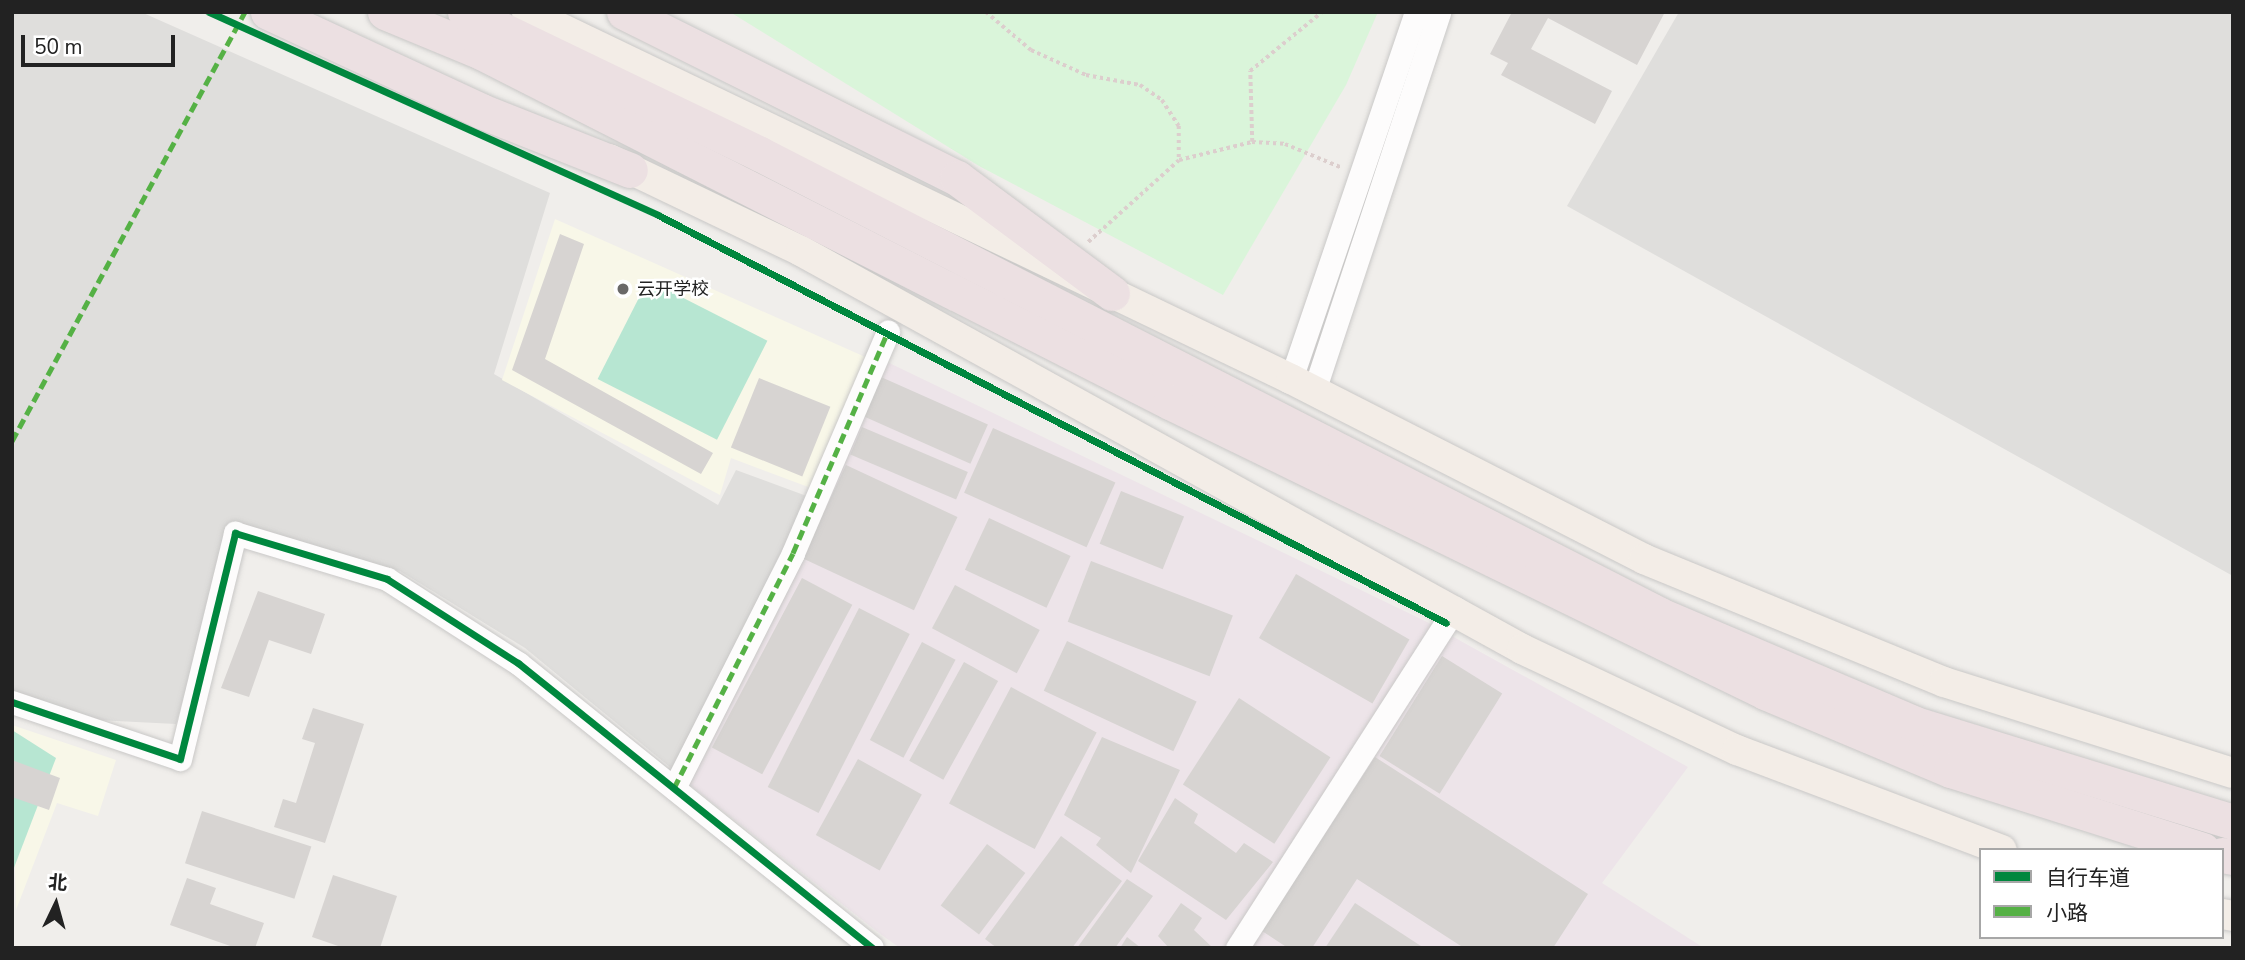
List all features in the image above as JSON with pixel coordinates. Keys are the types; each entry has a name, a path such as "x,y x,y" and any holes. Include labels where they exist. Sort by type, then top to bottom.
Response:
{"highway":[{"path":"268,12 481,110 630,170"},
{"path":"385,12 481,52 1182,408 1765,692 1951,770 2091,800 2233,822"},
{"path":"465,12 760,154 1660,615 2199,848"},
{"path":"624,12 690,48 957,178 1112,293"}],"main road":[{"path":"295,12 801,251 1204,477 1455,608 1522,649 1737,750 1997,848"},
{"path":"527,12 1302,385 1595,536 1818,634 2065,725 2233,773"}],"street":[{"path":"1302,385 1361,177 1416,12"},
{"path":"1302,385 1440,12"},
{"path":"674,788 770,603 888,331"},
{"path":"12,702 180,759 235,533 387,579 518,663 872,948"},
{"path":"1237,948 1455,608"}],"path":[{"path":"986,12 1031,50 1086,75 1140,85 1162,100 1179,126 1179,160"},
{"path":"1252,142 1250,71 1322,12"},
{"path":"1087,243 1179,160 1252,142 1302,149 1361,177"}],"shaded area":[{"path":"12,12 141,12 550,193 494,374 718,505 736,470 812,498 676,772 525,648 400,571 232,528 176,724 96,720 12,691"},
{"path":"1679,12 2233,12 2233,576 1567,206"},
{"name":"云开学校","path":"555,219 872,360 811,488 731,458 720,495 502,380"},
{"path":"883,360 1423,620 1688,767 1602,883 1704,948 900,948 879,933 686,782"},
{"path":"12,725 116,760 98,816 57,803 16,910"}],"green space":[{"path":"730,12 1378,12 1346,85 1223,295 979,166"},
{"path":"648,280 767,341 717,440 598,379"},
{"path":"12,730 56,758 12,873"}],"building":[{"path":"1512,12 1665,12 1637,65 1548,18 1531,49 1612,91 1595,124 1501,75 1508,63 1490,54"},
{"path":"560,234 584,244 545,359 713,453 701,474 512,370"},
{"path":"881,377 988,425 970,464 864,416"},
{"path":"759,378 830,407 802,476 731,448"},
{"path":"862,427 968,472 956,500 850,455"},
{"path":"993,428 1115,483 1087,547 964,493"},
{"path":"846,465 957,517 914,610 802,558"},
{"path":"1121,491 1184,516 1163,569 1100,544"},
{"path":"989,518 1071,556 1046,608 965,570"},
{"path":"1091,561 1233,615 1210,676 1068,622"},
{"path":"1296,574 1409,639 1372,704 1259,638"},
{"path":"802,578 852,605 762,774 712,748"},
{"path":"955,585 1040,630 1017,673 932,628"},
{"path":"258,591 325,614 311,654 269,640 249,697 221,688"},
{"path":"859,608 910,634 819,813 768,787"},
{"path":"1067,641 1197,701 1173,751 1044,691"},
{"path":"922,642 956,660 903,758 870,740"},
{"path":"1442,656 1502,694 1440,794 1379,756"},
{"path":"964,662 998,681 943,780 909,761"},
{"path":"1011,687 1097,733 1035,849 949,804"},
{"path":"1239,698 1330,757 1274,844 1183,784"},
{"path":"313,708 364,724 325,843 274,827 283,799 296,803 315,743 302,739"},
{"path":"1102,737 1180,770 1131,873 1096,845 1101,838 1064,815"},
{"path":"1375,757 1588,894 1553,948 1464,948 1357,879 1312,948 1288,948 1262,931"},
{"path":"858,759 922,794 880,870 816,835"},
{"path":"12,760 60,778 49,810 12,797"},
{"path":"1175,798 1198,814 1194,823 1236,853 1244,843 1273,862 1226,920 1138,861"},
{"path":"202,811 311,847 294,899 185,863"},
{"path":"1061,836 1122,881 1072,948 997,948 985,939"},
{"path":"987,844 1025,873 979,934 941,905"},
{"path":"333,875 397,896 380,948 344,948 312,937"},
{"path":"187,878 216,888 210,904 264,923 255,948 236,948 170,925"},
{"path":"1127,879 1153,896 1115,948 1077,948"},
{"path":"1181,903 1202,918 1194,930 1213,948 1169,948 1158,936"},
{"path":"1355,903 1424,948 1325,948"},
{"path":"1127,937 1141,948 1120,948"}],"marked path":[{"path":"12,441 245,12"},
{"path":"674,788 793,553 888,331"}],"cycle path":[{"path":"209,12 658,215 1446,623"},
{"path":"12,702 180,759 235,533 387,579 518,663 872,948"}],"place":[{"name":"云开学校","path":"623,289"}]}
